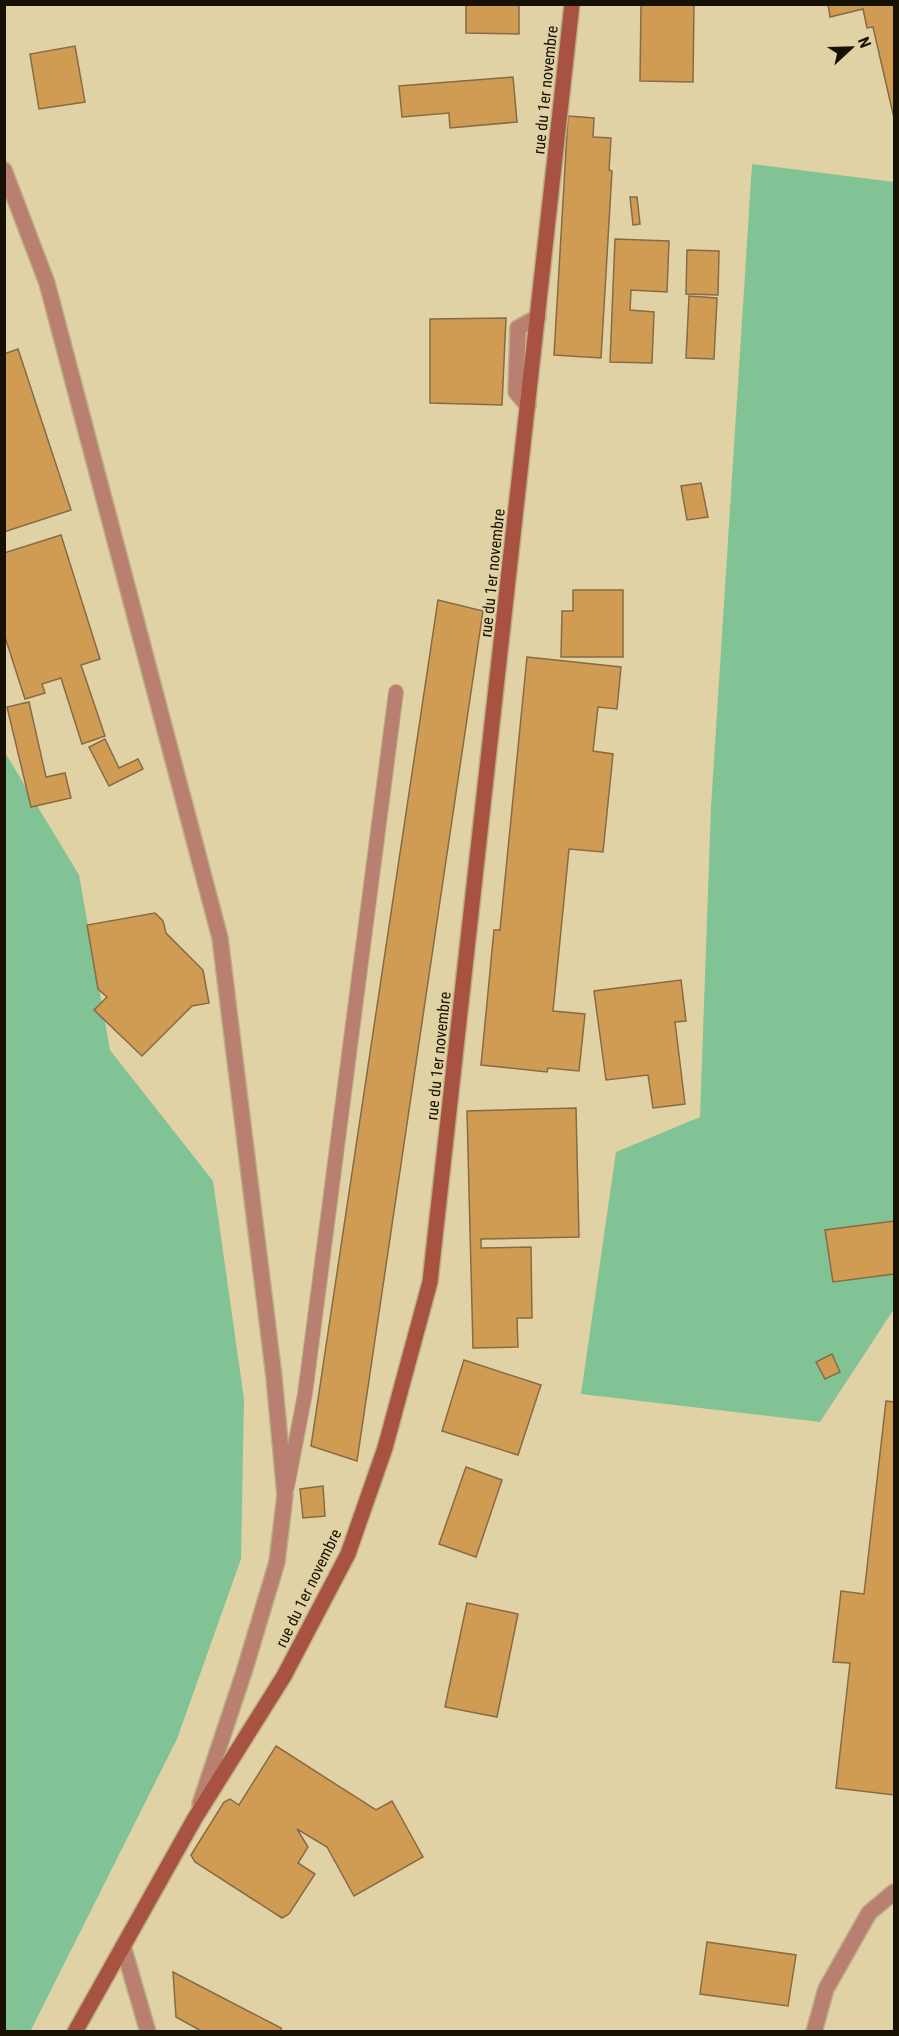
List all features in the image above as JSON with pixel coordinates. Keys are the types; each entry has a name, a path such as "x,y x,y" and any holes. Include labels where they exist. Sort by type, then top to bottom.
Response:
{"main road":[{"name":"rue du 1er novembre","path":"75,2031 195,1818 284,1676 348,1554 385,1448 430,1282 572,4"}],"street":[{"path":"4,170 47,283 220,938 274,1377 285,1496 277,1562 244,1672 195,1818"},
{"path":"814,2031 826,1989 869,1913 894,1892"},
{"path":"123,1946 148,2031"}],"lane":[{"path":"285,1496 305,1394 396,692"}],"green space":[{"path":"752,164 894,182 894,1309 820,1422 581,1394 616,1152 700,1117 711,807"},
{"path":"4,751 79,875 110,1050 213,1181 244,1399 241,1559 177,1739 30,2032 4,2031"}],"building":[{"path":"466,4 519,4 519,34 466,33"},
{"path":"641,4 694,4 693,82 640,81"},
{"path":"828,4 894,4 894,118 873,27 867,28 863,9 830,17"},
{"path":"75,46 85,102 39,109 30,54"},
{"path":"513,77 517,122 450,128 449,113 402,117 399,86"},
{"path":"568,116 594,118 593,137 611,138 609,170 612,171 601,358 554,355"},
{"path":"630,197 637,197 640,224 633,225"},
{"path":"615,239 669,241 667,292 631,290 630,310 654,312 652,363 610,362"},
{"path":"687,250 719,251 718,295 686,294"},
{"path":"689,296 717,298 714,359 686,358"},
{"path":"506,318 502,405 430,403 430,319"},
{"path":"18,349 71,510 4,532 4,354"},
{"path":"701,483 708,517 687,520 681,486"},
{"path":"61,535 100,659 81,665 105,736 82,744 61,678 42,684 45,693 25,699 4,634 4,553"},
{"path":"573,590 623,590 623,657 561,657 562,611 573,611"},
{"path":"438,600 483,611 357,1461 311,1446"},
{"path":"527,657 621,667 617,709 598,707 593,751 613,754 603,852 569,849 553,1011 585,1014 579,1071 548,1068 547,1072 481,1065 494,930 500,930"},
{"path":"29,702 46,777 65,773 71,798 31,807 7,707"},
{"path":"105,739 119,768 138,759 143,769 109,786 89,747"},
{"path":"155,913 163,921 166,933 203,970 209,1003 192,1006 142,1056 94,1010 107,997 98,989 87,925"},
{"path":"681,980 686,1021 675,1022 685,1104 653,1108 648,1075 606,1080 594,991"},
{"path":"576,1108 579,1237 481,1239 481,1248 531,1247 532,1318 517,1318 518,1347 473,1348 467,1111"},
{"path":"894,1221 894,1274 833,1282 825,1230"},
{"path":"832,1354 840,1372 825,1379 816,1362"},
{"path":"464,1360 541,1385 518,1455 442,1431"},
{"path":"886,1401 894,1402 894,1795 836,1788 850,1663 833,1662 841,1591 864,1594"},
{"path":"466,1467 502,1480 476,1557 439,1544"},
{"path":"323,1486 325,1516 303,1518 300,1489"},
{"path":"467,1603 518,1614 497,1717 445,1707"},
{"path":"276,1746 376,1810 392,1801 423,1857 354,1896 327,1847 297,1829 308,1847 298,1863 315,1874 289,1914 282,1918 195,1862 191,1855 224,1802 230,1799 239,1805"},
{"path":"707,1942 796,1955 788,2006 700,1994"},
{"path":"173,1972 281,2028 281,2032 203,2032 176,2017"}]}
